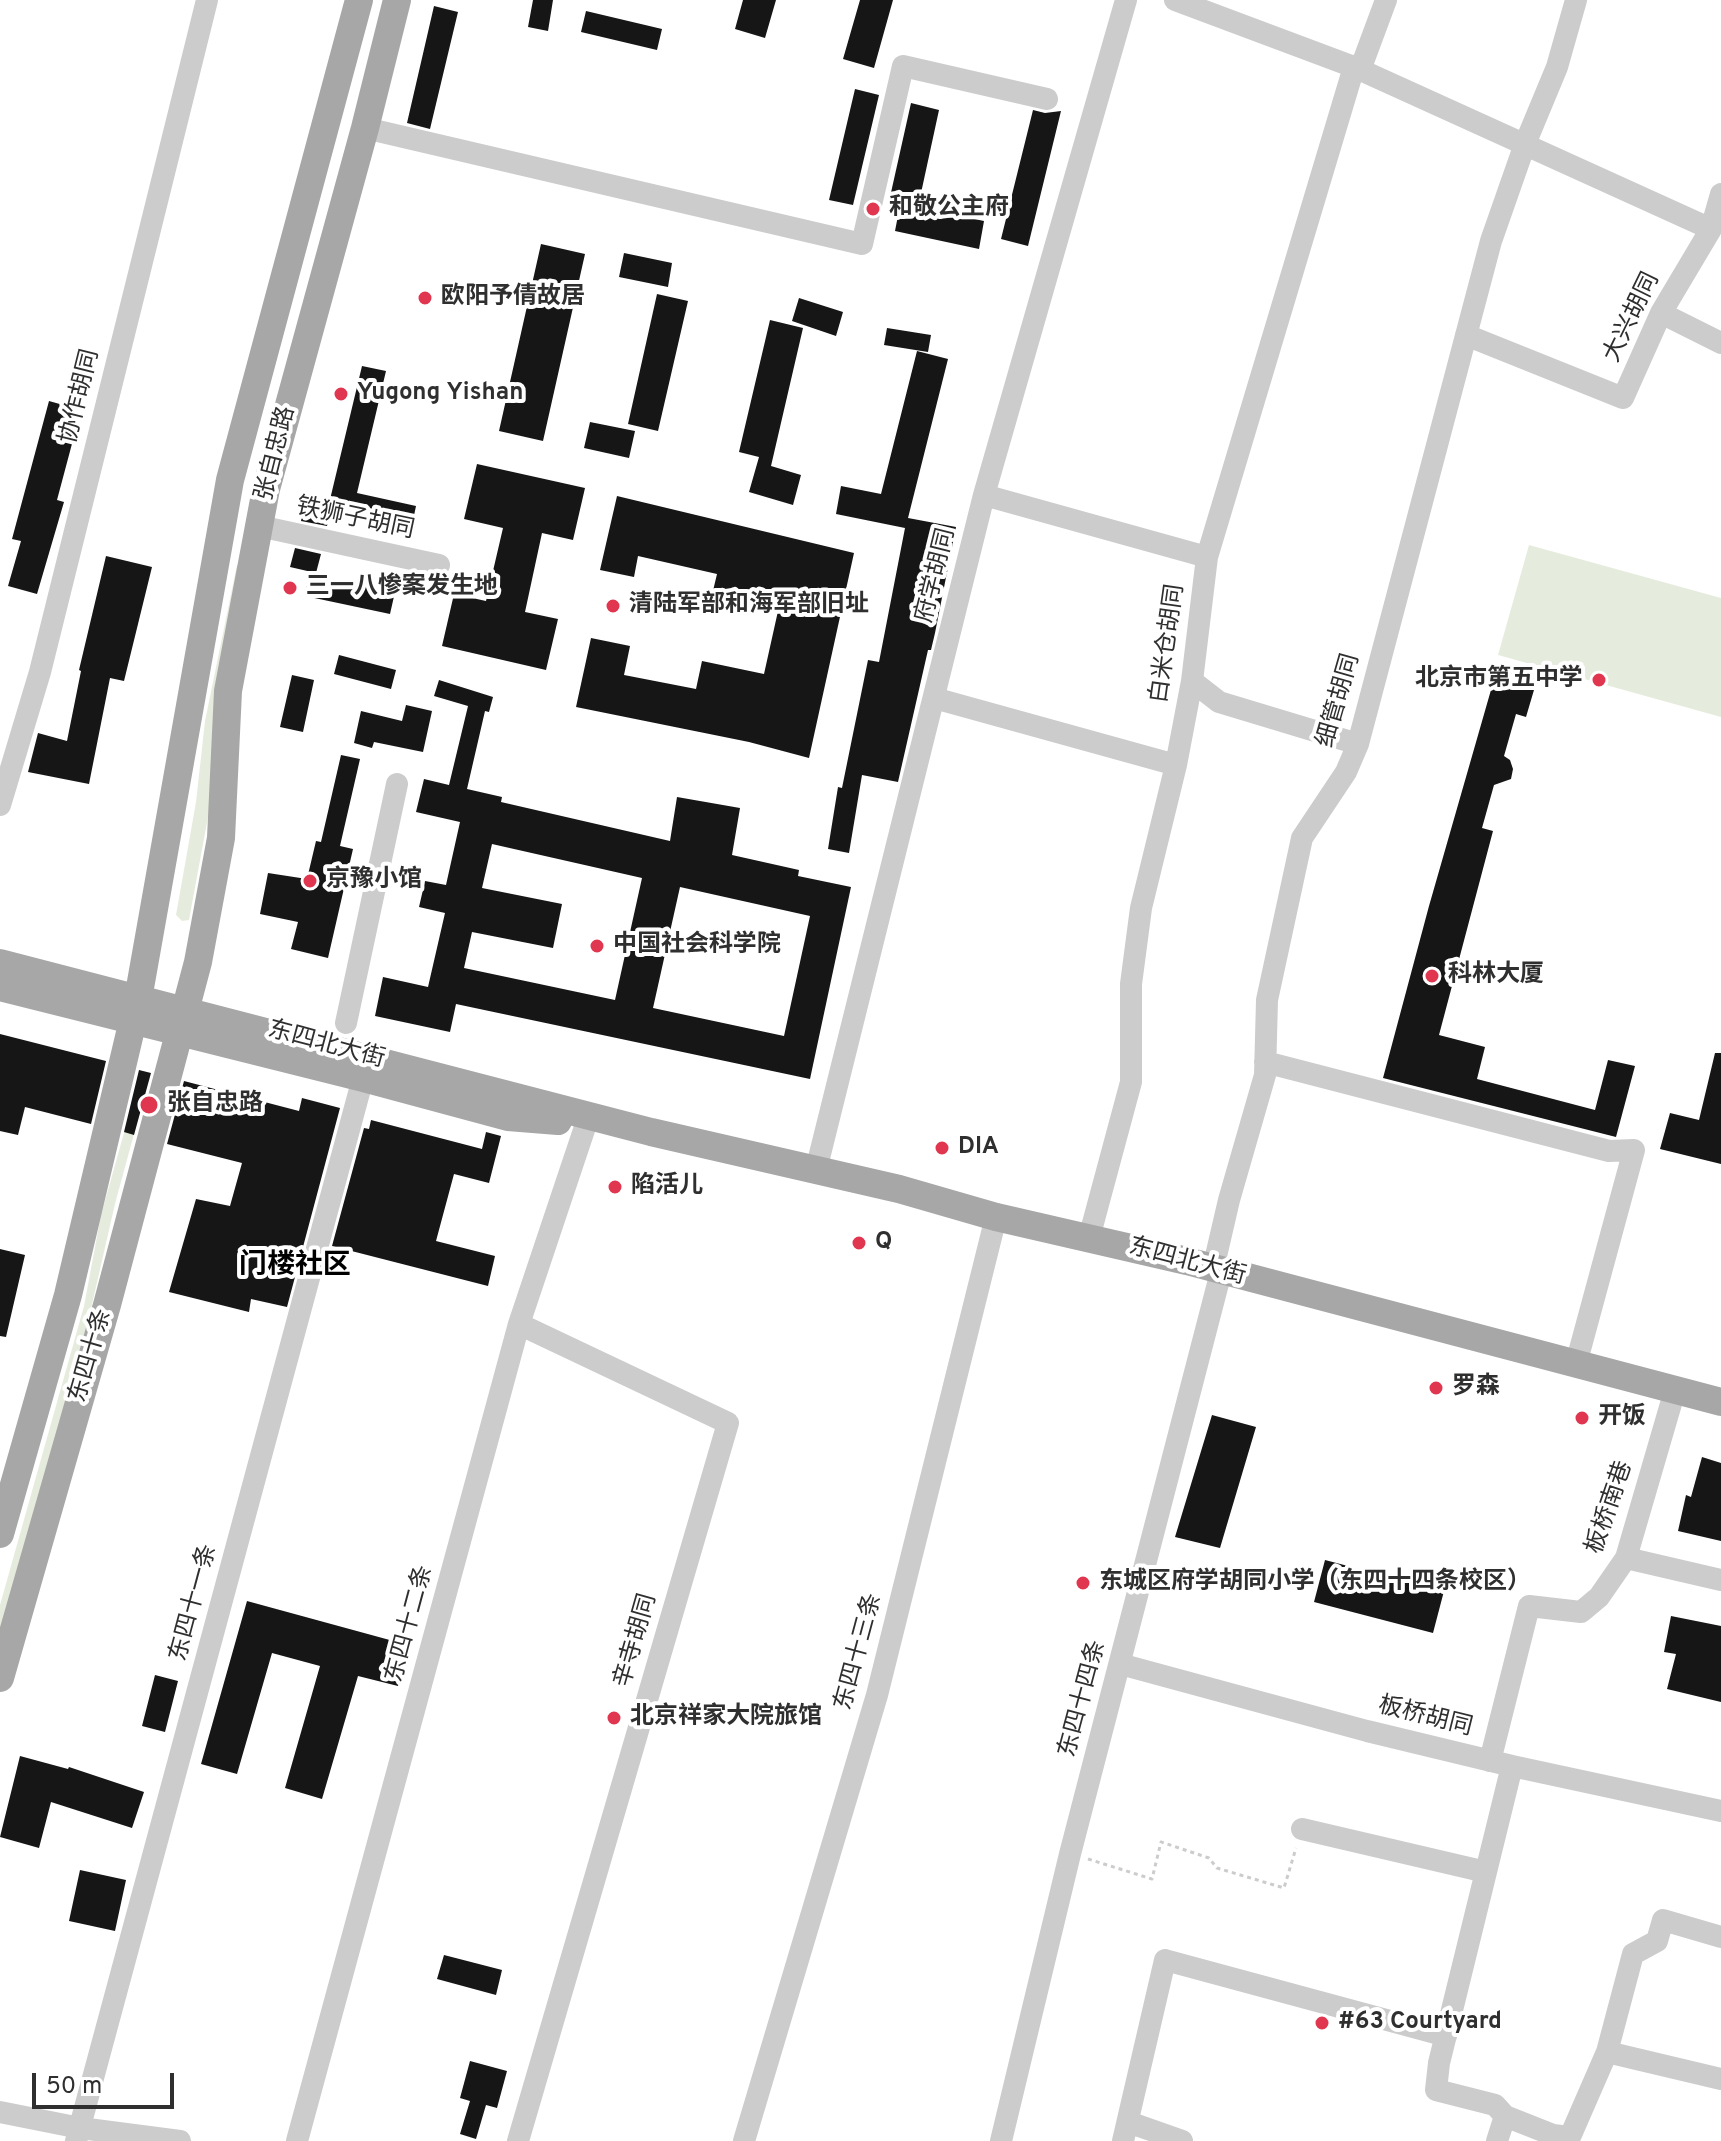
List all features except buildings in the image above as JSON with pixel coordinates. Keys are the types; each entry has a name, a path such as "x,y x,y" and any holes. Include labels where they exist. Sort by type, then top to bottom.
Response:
{"main road":[{"name":"张自忠路","path":"136,1009 230,480 359,0"},
{"name":"张自忠路","path":"182,1021 198,962 221,838 228,691 266,489 397,0"},
{"name":"东四北大街","path":"0,963 136,1009 182,1021 816,1170 1217,1270 1721,1402"},
{"name":"东四北大街","path":"0,987 136,1009"},
{"name":"东四十条","path":"0,1534 68,1295 136,1009"},
{"name":"东四北大街","path":"182,1021 363,1078 508,1117 651,1132"},
{"name":"东四十条","path":"0,1678 107,1305 182,1021"}],"street":[{"name":"协作胡同","path":"0,805 40,672 207,0"},
{"name":"府学胡同","path":"816,1170 984,495 1126,0"},
{"path":"1175,0 1354,67 1711,229"},
{"name":"白米仓胡同","path":"1089,1238 1131,1082 1131,984 1141,908 1176,765 1192,681 1207,557 1354,67 1363,62 1386,0"},
{"name":"细管胡同","path":"1217,1270 1229,1200 1265,1075 1267,1000 1302,838 1346,772 1358,744 1491,241 1525,144 1557,67 1576,0"},
{"path":"365,128 862,244 903,66 1047,99"},
{"name":"大兴胡同","path":"1466,335 1623,398 1661,313 1711,229 1721,194"},
{"path":"1661,313 1721,343"},
{"path":"984,495 1207,557"},
{"name":"铁狮子胡同","path":"259,526 439,565"},
{"path":"1192,681 1219,702 1358,744"},
{"path":"934,698 1176,765"},
{"path":"346,1023 397,784"},
{"path":"1265,1062 1609,1151 1634,1150 1576,1364"},
{"name":"东四十一条","path":"78,2135 363,1078"},
{"name":"东四十二条","path":"297,2141 519,1324 586,1124"},
{"name":"东四十三条","path":"744,2141 877,1695 996,1217"},
{"name":"东四十四条","path":"1001,2141 1217,1270"},
{"name":"辛寺胡同","path":"518,2141 728,1423 519,1324"},
{"name":"板桥南巷","path":"1490,1761 1529,1606 1581,1612 1599,1597 1626,1558 1675,1390"},
{"path":"1626,1558 1721,1580"},
{"name":"板桥胡同","path":"1120,1664 1367,1731 1721,1811"},
{"path":"1512,1766 1446,2036 1436,2090 1495,2105 1505,2116 1553,2135 1570,2137 1607,2052 1633,1954 1657,1941 1663,1920 1721,1937"},
{"path":"1302,1829 1486,1872"},
{"path":"1182,2141 1125,2132 1165,1960 1446,2036"},
{"path":"1607,2052 1721,2079"},
{"path":"0,2112 78,2135 180,2141"},
{"path":"1497,2141 1505,2116"}],"path":[{"path":"1070,1854 1152,1879 1161,1842 1209,1858 1217,1868 1284,1888 1302,1829"}],"green space":[{"path":"1529,545 1721,598 1721,717 1498,655"},
{"path":"237,565 242,568 208,817 189,920 182,921 176,915 196,802 205,721"},
{"path":"141,1072 150,1075 115,1204 85,1335 0,1634 0,1605 84,1306 101,1215"}],"place":[{"name":"和敬公主府","path":"873,209"},
{"name":"欧阳予倩故居","path":"425,298"},
{"name":"Yugong Yishan","path":"341,394"},
{"name":"三一八惨案发生地","path":"290,588"},
{"name":"清陆军部和海军部旧址","path":"613,606"},
{"name":"北京市第五中学","path":"1599,680"},
{"name":"京豫小馆","path":"310,881"},
{"name":"中国社会科学院","path":"597,946"},
{"name":"科林大厦","path":"1432,976"},
{"name":"张自忠路","path":"149,1105"},
{"name":"DIA","path":"942,1148"},
{"name":"陷活儿","path":"615,1187"},
{"name":"Q","path":"859,1243"},
{"name":"罗森","path":"1436,1388"},
{"name":"开饭","path":"1582,1418"},
{"name":"东城区府学胡同小学（东四十四条校区）","path":"1083,1583"},
{"name":"北京祥家大院旅馆","path":"614,1718"},
{"name":"#63 Courtyard","path":"1322,2023"}],"district":[{"name":"门楼社区","path":"295,1267"}]}
